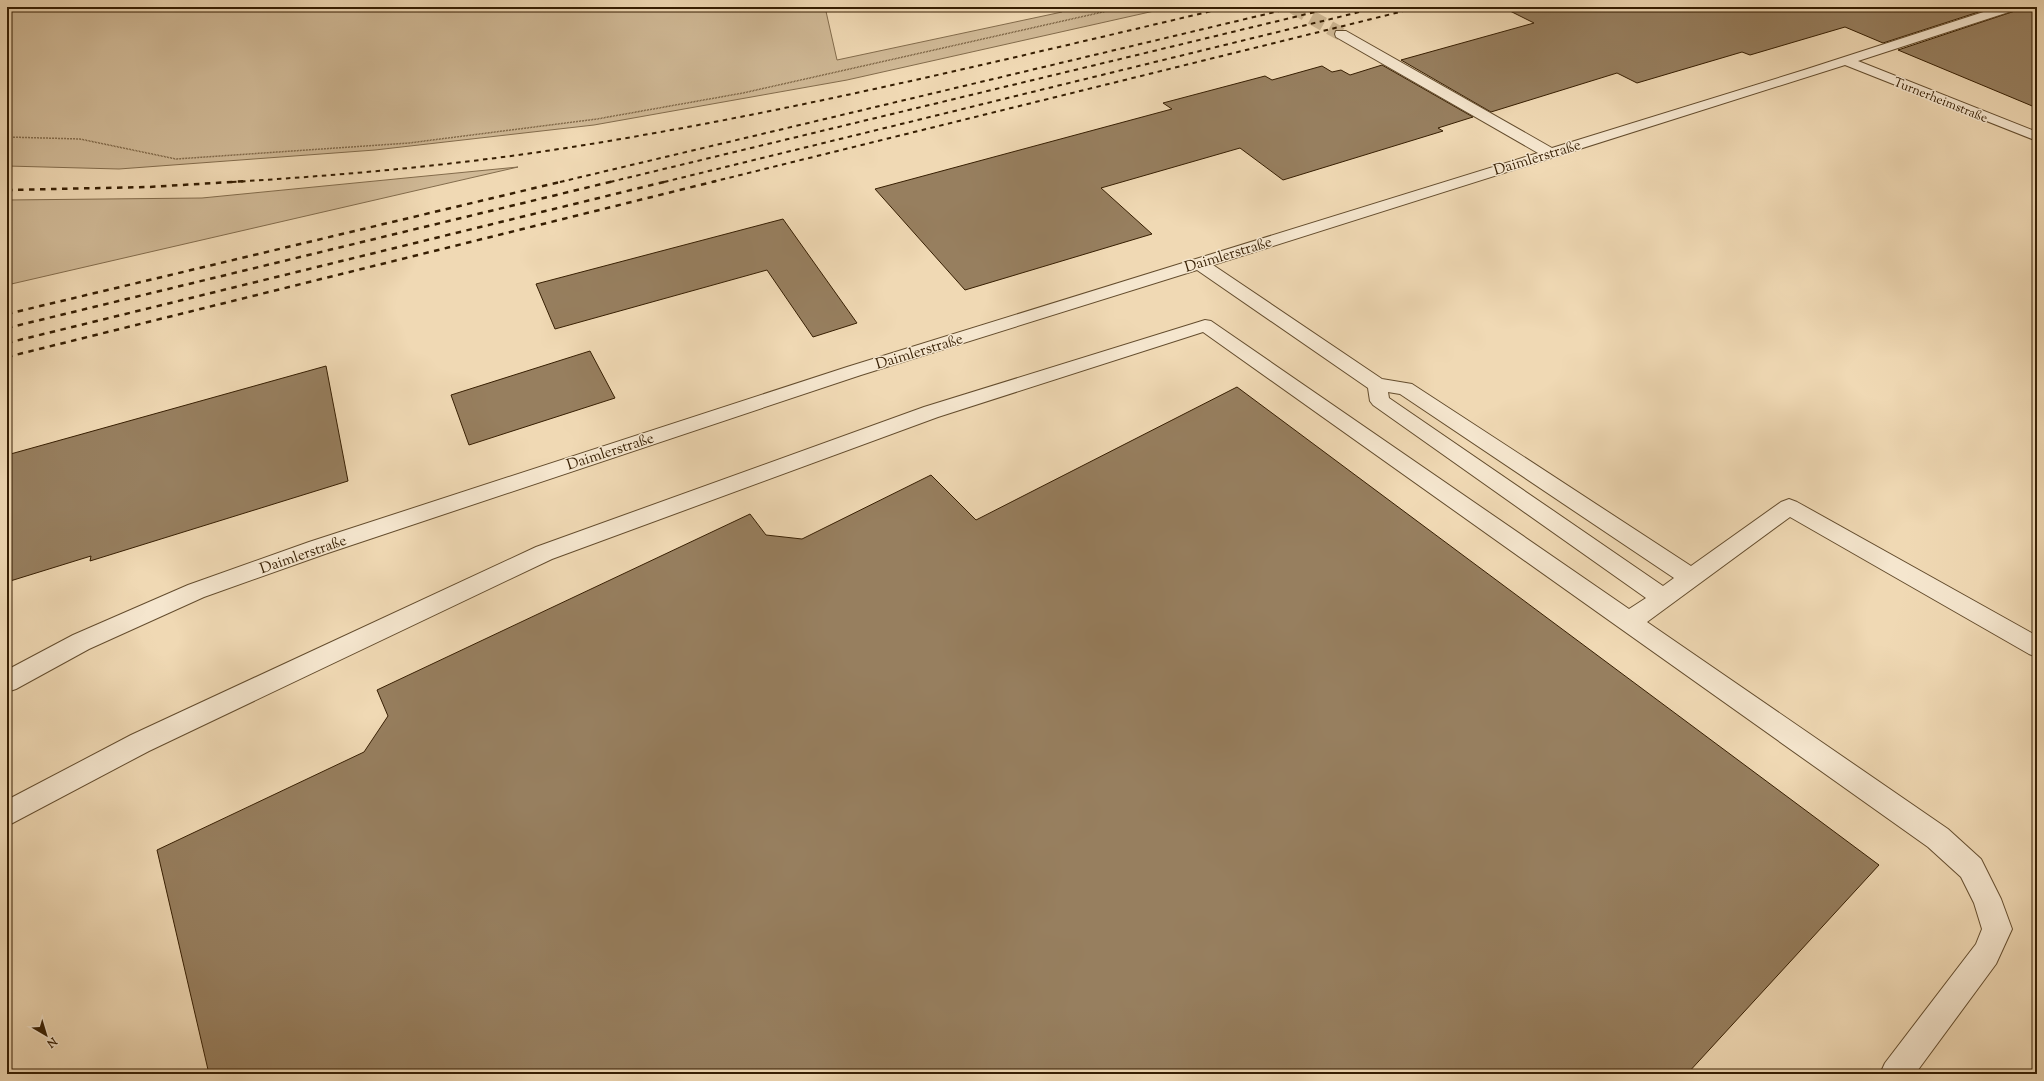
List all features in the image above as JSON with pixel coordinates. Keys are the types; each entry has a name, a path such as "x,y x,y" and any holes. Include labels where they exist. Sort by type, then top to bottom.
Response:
{"street":[{"name":"Daimlerstraße","path":"7,682 81,642 196,591 317,548 854,371 1846,61 2012,7"},
{"path":"1341,34 1550,153"},
{"name":"Turnerheimstraße","path":"1846,61 2037,137"},
{"path":"1199,263 1377,385 1405,388 1690,577"},
{"path":"7,814 140,743 544,553 931,412 1204,325 1938,838 1971,868 1987,899 1996,929 1986,954 1896,1074"},
{"path":"1377,385 1380,401 1662,597"},
{"path":"1629,622 1789,506 2037,647"}],"path":[{"path":"7,137 80,139 176,159 409,143 597,119 743,92 890,61 1125,7"}],"shaded area":[{"path":"7,7 825,7 837,60 1062,12 1060,7 1172,7 847,80 594,125 375,150 119,169 7,166"},
{"path":"518,167 7,285 7,200 202,198"}],"building":[{"path":"1502,7 1994,7 1883,43 1845,27 1750,55 1742,52 1637,83 1617,73 1491,112 1401,60 1534,23"},
{"path":"2018,7 2037,7 2037,108 1898,50 2015,11"},
{"path":"1382,65 1473,117 1438,128 1443,131 1283,180 1240,148 1101,188 1152,234 965,290 875,189 1172,109 1163,103 1265,76 1272,80 1322,66 1332,72 1341,70 1350,75"},
{"path":"783,219 857,323 813,337 767,270 555,329 536,284"},
{"path":"590,351 615,398 469,445 451,395"},
{"path":"326,366 348,481 90,561 91,556 7,582 7,455"},
{"path":"1237,387 1879,865 1687,1074 209,1074 157,850 364,752 388,716 377,690 750,514 766,535 802,539 931,475 976,520"}],"tunnel":[{"path":"1293,7 1341,34"}],"railway":[{"path":"236,182 360,173 445,164 572,147 655,133 820,101 1229,7"},
{"path":"560,182 1296,7"},
{"path":"610,182 1336,7"},
{"path":"664,182 1380,7"},
{"path":"712,182 1420,7"},
{"path":"236,182 248,181"},
{"path":"7,314 564,181"},
{"path":"7,328 614,181"},
{"path":"7,343 668,181"},
{"path":"7,357 716,181"},
{"path":"7,190 148,187 236,182"}]}
